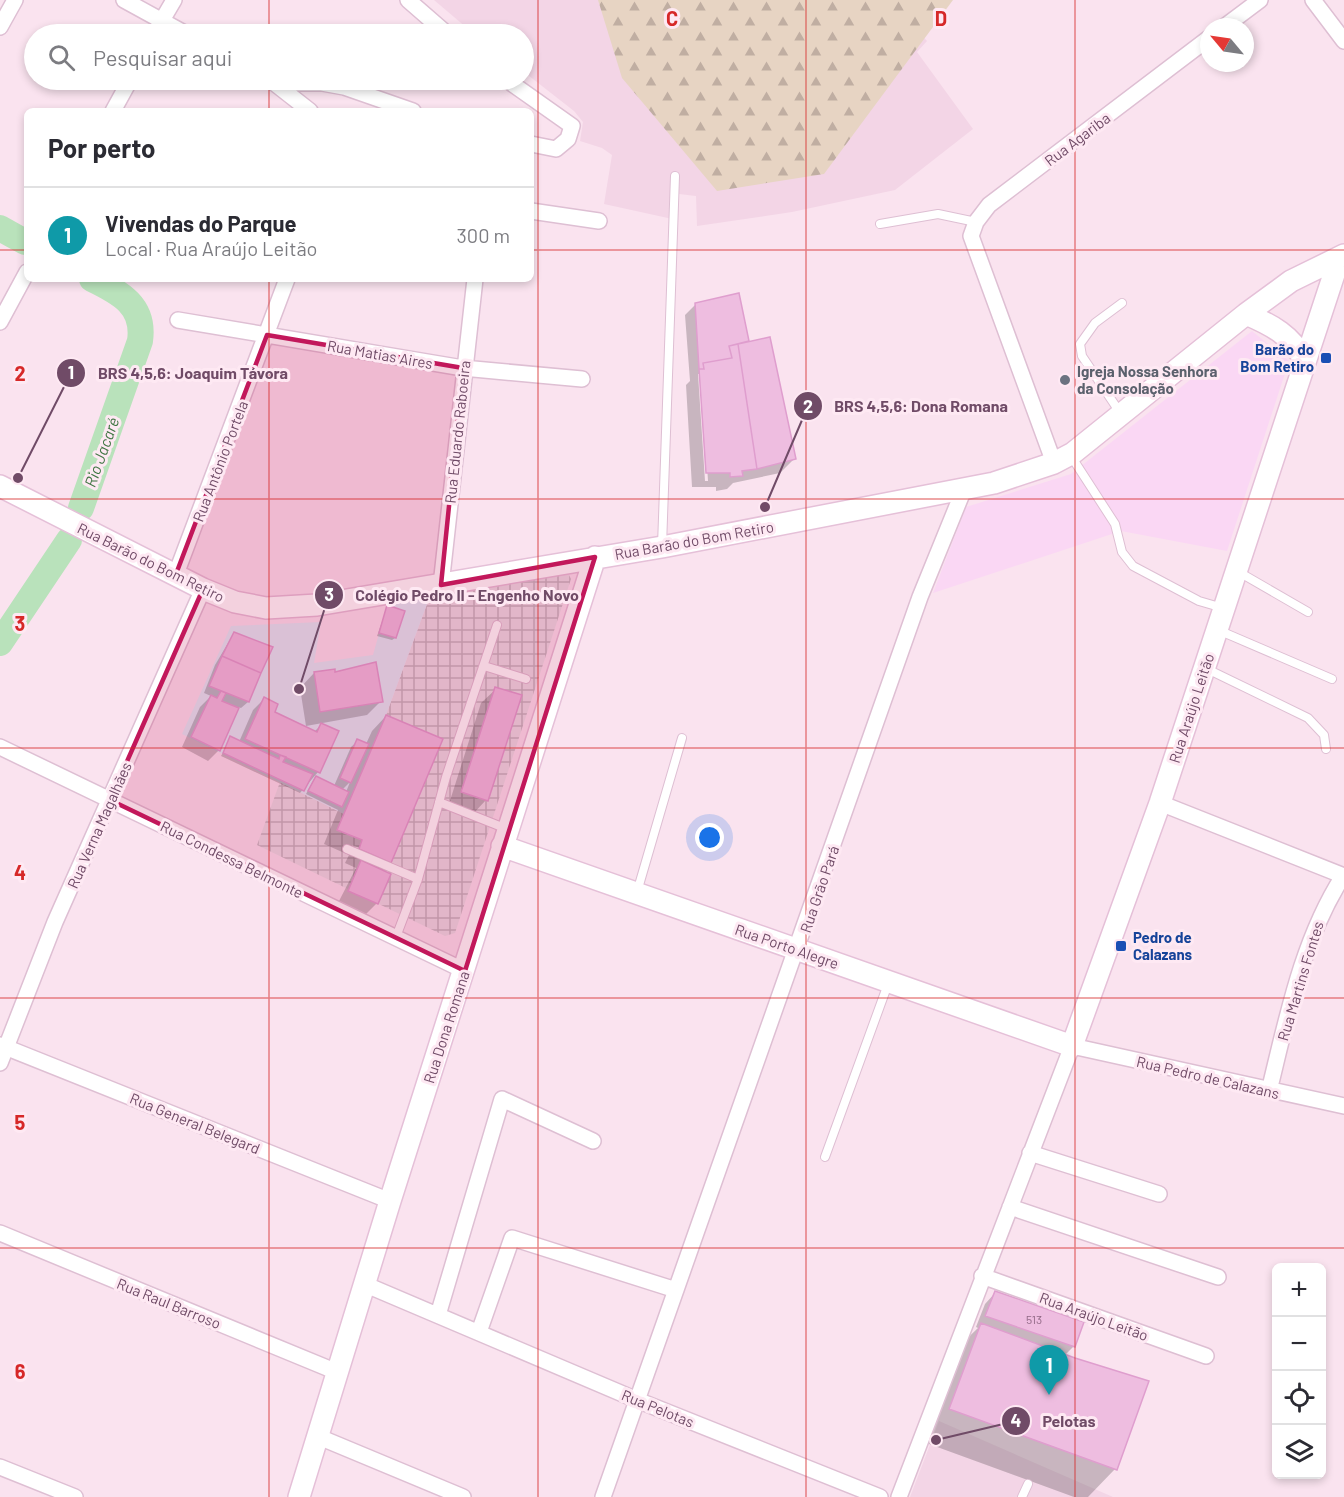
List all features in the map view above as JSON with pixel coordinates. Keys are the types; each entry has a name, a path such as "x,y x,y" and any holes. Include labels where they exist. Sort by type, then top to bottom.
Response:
{"street":[{"path":"0,27 15,0"},
{"path":"124,0 153,24"},
{"path":"160,24 174,0"},
{"path":"408,0 436,24"},
{"path":"1236,18 1260,0"},
{"path":"1313,0 1344,41"},
{"name":"Rua Agariba","path":"976,222 989,206 1200,45"},
{"path":"115,108 125,90"},
{"path":"283,90 306,108"},
{"path":"353,90 404,108"},
{"path":"521,90 572,126 568,139 556,149 534,145"},
{"path":"534,211 599,221"},
{"path":"976,222 971,236 976,255 1062,459"},
{"name":"Rua Barão do Bom Retiro","path":"0,486 203,589 235,602 266,608 317,605 441,585 662,547 994,483 1062,459 1122,415 1246,314 1292,281 1342,256"},
{"name":"Rua Araújo Leitão","path":"899,1497 1072,1046 1160,803 1305,361 1342,256"},
{"path":"0,322 24,278"},
{"name":"Rua Antônio Portela","path":"176,574 286,282"},
{"name":"Rua Eduardo Raboeira","path":"441,585 463,368 475,282"},
{"path":"1246,314 1287,335 1305,361"},
{"name":"Rua Matias Aires","path":"178,320 463,368 582,380"},
{"name":"Rua Grão Pará","path":"603,1497 798,950 920,597 964,489"},
{"name":"Rua Dona Romana","path":"299,1497 320,1437 337,1372 390,1201 595,557"},
{"name":"Rua Verna Magalhães","path":"0,1063 3,1046 56,922 203,589"},
{"name":"Rua Condessa Belmonte","path":"0,747 465,970"},
{"path":"1160,803 1343,876"},
{"name":"Rua Porto Alegre","path":"505,837 637,893 1072,1046"},
{"name":"Rua Martins Fontes","path":"1269,1091 1304,962 1321,913 1343,876"},
{"name":"Rua General Belegard","path":"3,1046 390,1201"},
{"name":"Rua Pedro de Calazans","path":"1072,1046 1344,1106"},
{"path":"438,1316 502,1100 593,1141"},
{"path":"1030,1153 1159,1194"},
{"path":"1010,1207 1218,1277"},
{"name":"Rua Raul Barroso","path":"0,1233 337,1372"},
{"path":"479,1332 512,1238 676,1290"},
{"name":"Rua Araújo Leitão","path":"982,1276 1206,1356"},
{"name":"Rua Pelotas","path":"364,1284 638,1400 879,1497"},
{"path":"320,1437 463,1497"},
{"path":"0,1467 74,1497"}],"lane":[{"path":"662,547 675,176"},
{"path":"880,224 938,214 976,222"},
{"path":"1122,303 1095,322 1080,344 1082,356 1122,415"},
{"path":"1062,459 1106,509 1115,524 1122,552 1133,566 1199,601 1224,608"},
{"path":"1236,570 1250,575 1308,612"},
{"path":"396,937 418,879 439,802 497,625"},
{"path":"1216,630 1332,679"},
{"path":"484,666 526,679"},
{"path":"1204,668 1308,718 1324,735 1326,749"},
{"path":"637,893 682,738"},
{"path":"439,802 505,837"},
{"path":"347,849 418,879"},
{"path":"825,1157 888,982"},
{"path":"1022,1497 1028,1484"}],"highlighted area":[{"path":"267,335 463,368 441,585 595,557 465,971 110,800 203,589 176,574"}],"shaded area":[{"path":"434,0 891,0 927,41 917,52 973,129 895,190 792,212 697,226 696,196 679,194 677,220 604,204 612,155 602,148 580,141 583,122 574,111 534,80 534,24 462,24"},
{"path":"1252,331 1289,361 1227,551 1121,531 933,593 966,507 1071,474"},
{"path":"567,571 571,579 455,933 445,936 257,845 280,782 344,814 386,715 430,596"},
{"path":"430,596 386,715 344,814 182,734 231,626 321,622 314,663 373,655 387,605"},
{"path":"939,1421 1113,1497 910,1497"}],"green space":[{"path":"598,0 953,0 824,174 717,191 622,78"}],"building":[{"path":"739,293 749,341 729,346 732,358 703,363 704,369 699,369 695,303"},
{"path":"770,337 796,459 757,469 738,344"},
{"path":"738,344 757,469 742,471 743,476 730,477 730,473 706,473 699,369 704,369 703,363 732,358 729,346"},
{"path":"387,605 405,611 396,638 379,633"},
{"path":"234,632 273,647 261,673 222,656"},
{"path":"222,656 261,673 249,702 209,686"},
{"path":"376,662 383,702 320,712 314,672 335,669 335,672"},
{"path":"495,687 522,695 488,801 461,792"},
{"path":"221,691 226,693 222,701 239,708 220,751 191,737 211,695 217,698"},
{"path":"264,697 278,704 275,712 317,732 321,723 339,731 320,773 245,739"},
{"path":"386,715 443,739 391,863 359,849 362,840 337,830"},
{"path":"230,736 279,759 280,755 286,757 283,762 313,774 304,791 223,753"},
{"path":"357,739 369,744 351,783 340,778"},
{"path":"316,776 349,792 342,807 308,791"},
{"path":"361,860 391,874 378,904 348,891"},
{"path":"995,1291 1084,1322 1075,1347 985,1316"},
{"path":"981,1323 1075,1358 1149,1381 1117,1470 949,1409"}],"waterway":[{"name":"Rio Jacaré","path":"0,228 24,241"},
{"name":"Rio Jacaré","path":"81,508 140,341 141,329 139,319 129,302 97,282"},
{"name":"Rio Jacaré","path":"0,643 69,540"}],"place":[{"name":"Barão do Bom Retiro","path":"1326,358"},
{"name":"Igreja Nossa Senhora da Consolação","path":"1065,380"},
{"name":"BRS 4,5,6: Joaquim Távora","path":"18,478"},
{"name":"BRS 4,5,6: Dona Romana","path":"765,507"},
{"name":"Colégio Pedro II - Engenho Novo","path":"299,689"},
{"name":"Pedro de Calazans","path":"1121,946"},
{"name":"Vivendas do Parque","path":"1049,1395"},
{"name":"Pelotas","path":"936,1440"}]}
